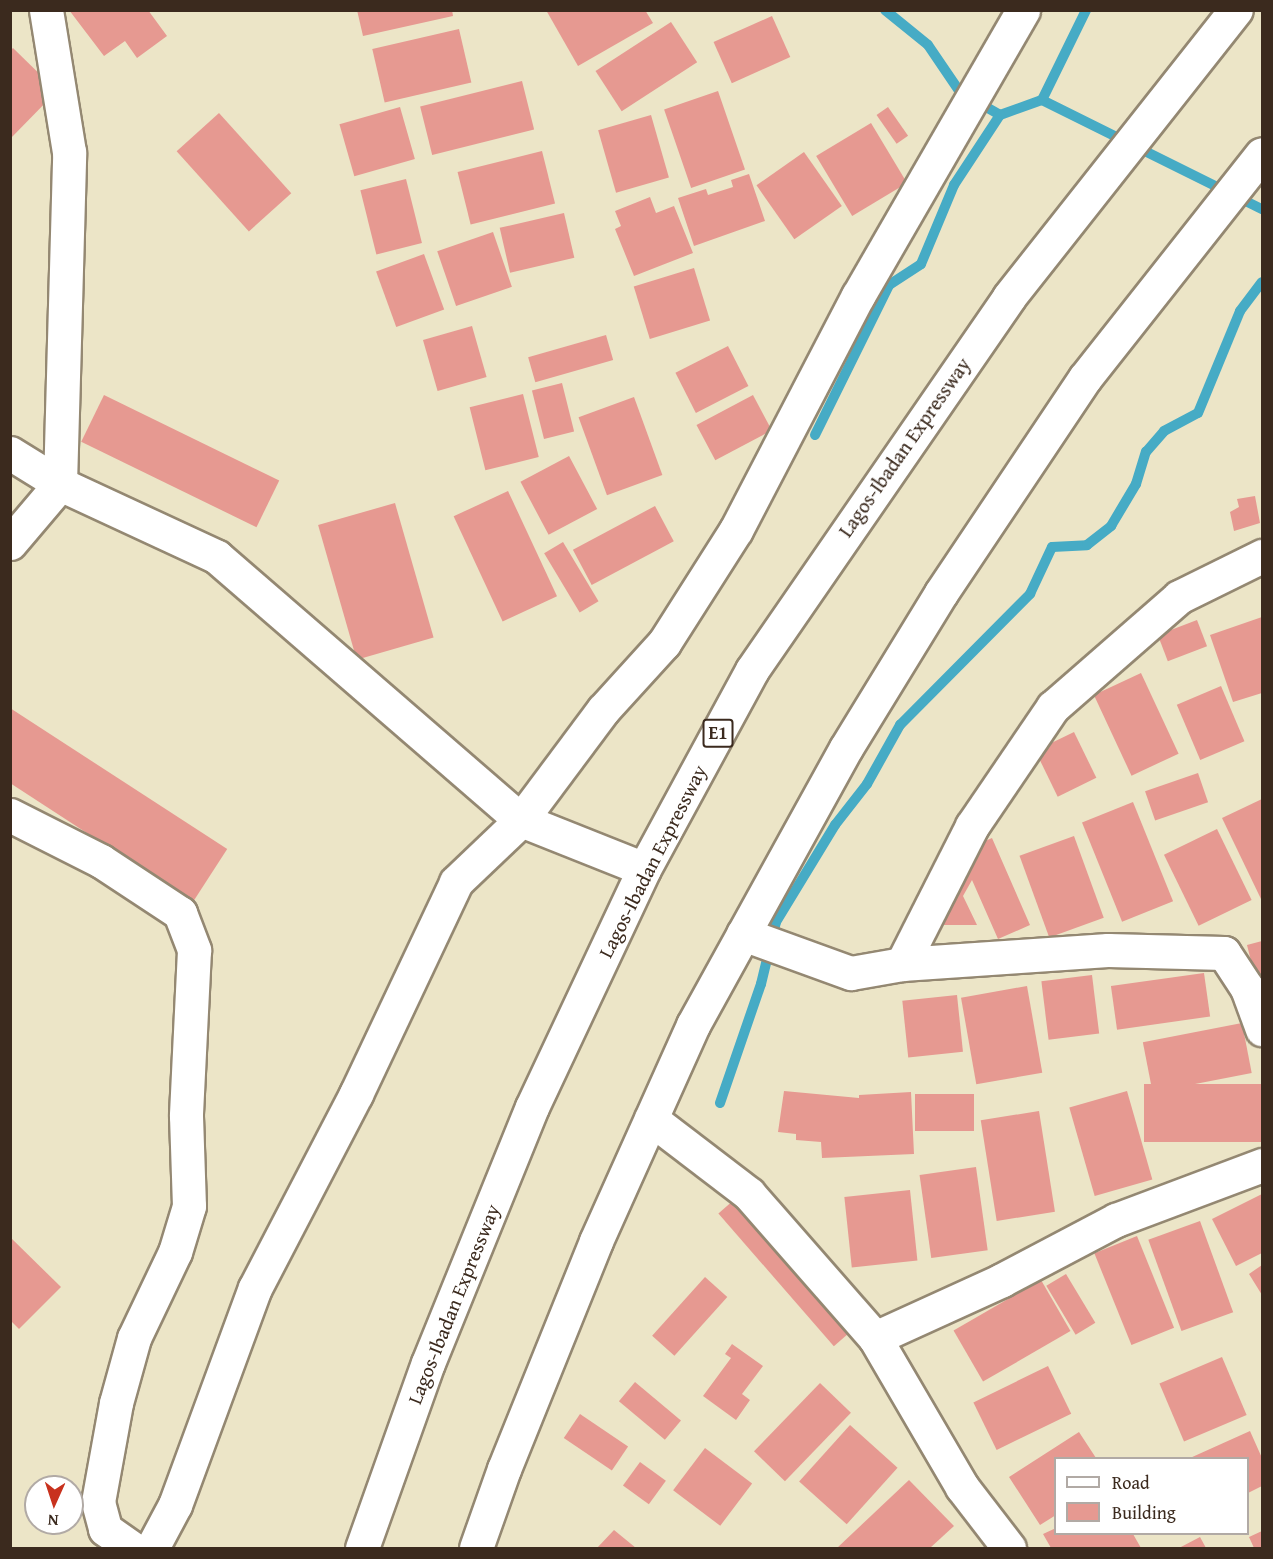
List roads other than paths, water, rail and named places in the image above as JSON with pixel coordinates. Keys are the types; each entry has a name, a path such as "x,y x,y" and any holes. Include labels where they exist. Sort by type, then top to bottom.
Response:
{"main road":[{"path":"10,543 60,484 69,152 46,10"},
{"path":"152,1548 175,1506 255,1288 356,1094 456,882 521,819 603,710 664,643 736,530 858,296 1023,10"},
{"name":"Lagos-Ibadan Expressway","path":"362,1548 428,1363 532,1107 644,869 752,670 868,497 1010,297 1236,10"},
{"path":"476,1548 504,1469 596,1241 693,1025 846,748 941,593 1085,378 1263,154"},
{"path":"10,453 60,484 217,556 521,819 644,869"},
{"path":"902,964 972,826 1053,707 1179,597 1263,556"},
{"path":"10,816 101,861 180,914 194,950 186,1116 189,1206 175,1252 134,1338 114,1412 98,1502 105,1529 132,1548"},
{"path":"743,934 851,973 902,964 1108,950 1224,953 1247,988 1263,1029"},
{"path":"651,1119 749,1194 875,1338 962,1487 1009,1548"},
{"path":"875,1338 1002,1280 1116,1221 1263,1165"}],"waterway":[{"path":"885,10 928,45 960,92 1000,115 1042,100 1262,209"},
{"path":"1042,100 1086,10"},
{"path":"815,435 889,285 921,264 954,185 1000,115"},
{"path":"720,1103 761,984 776,922 835,825 867,784 900,725 1030,594 1052,547 1087,545 1111,526 1136,484 1146,452 1164,431 1198,413 1240,311 1262,282"}]}
